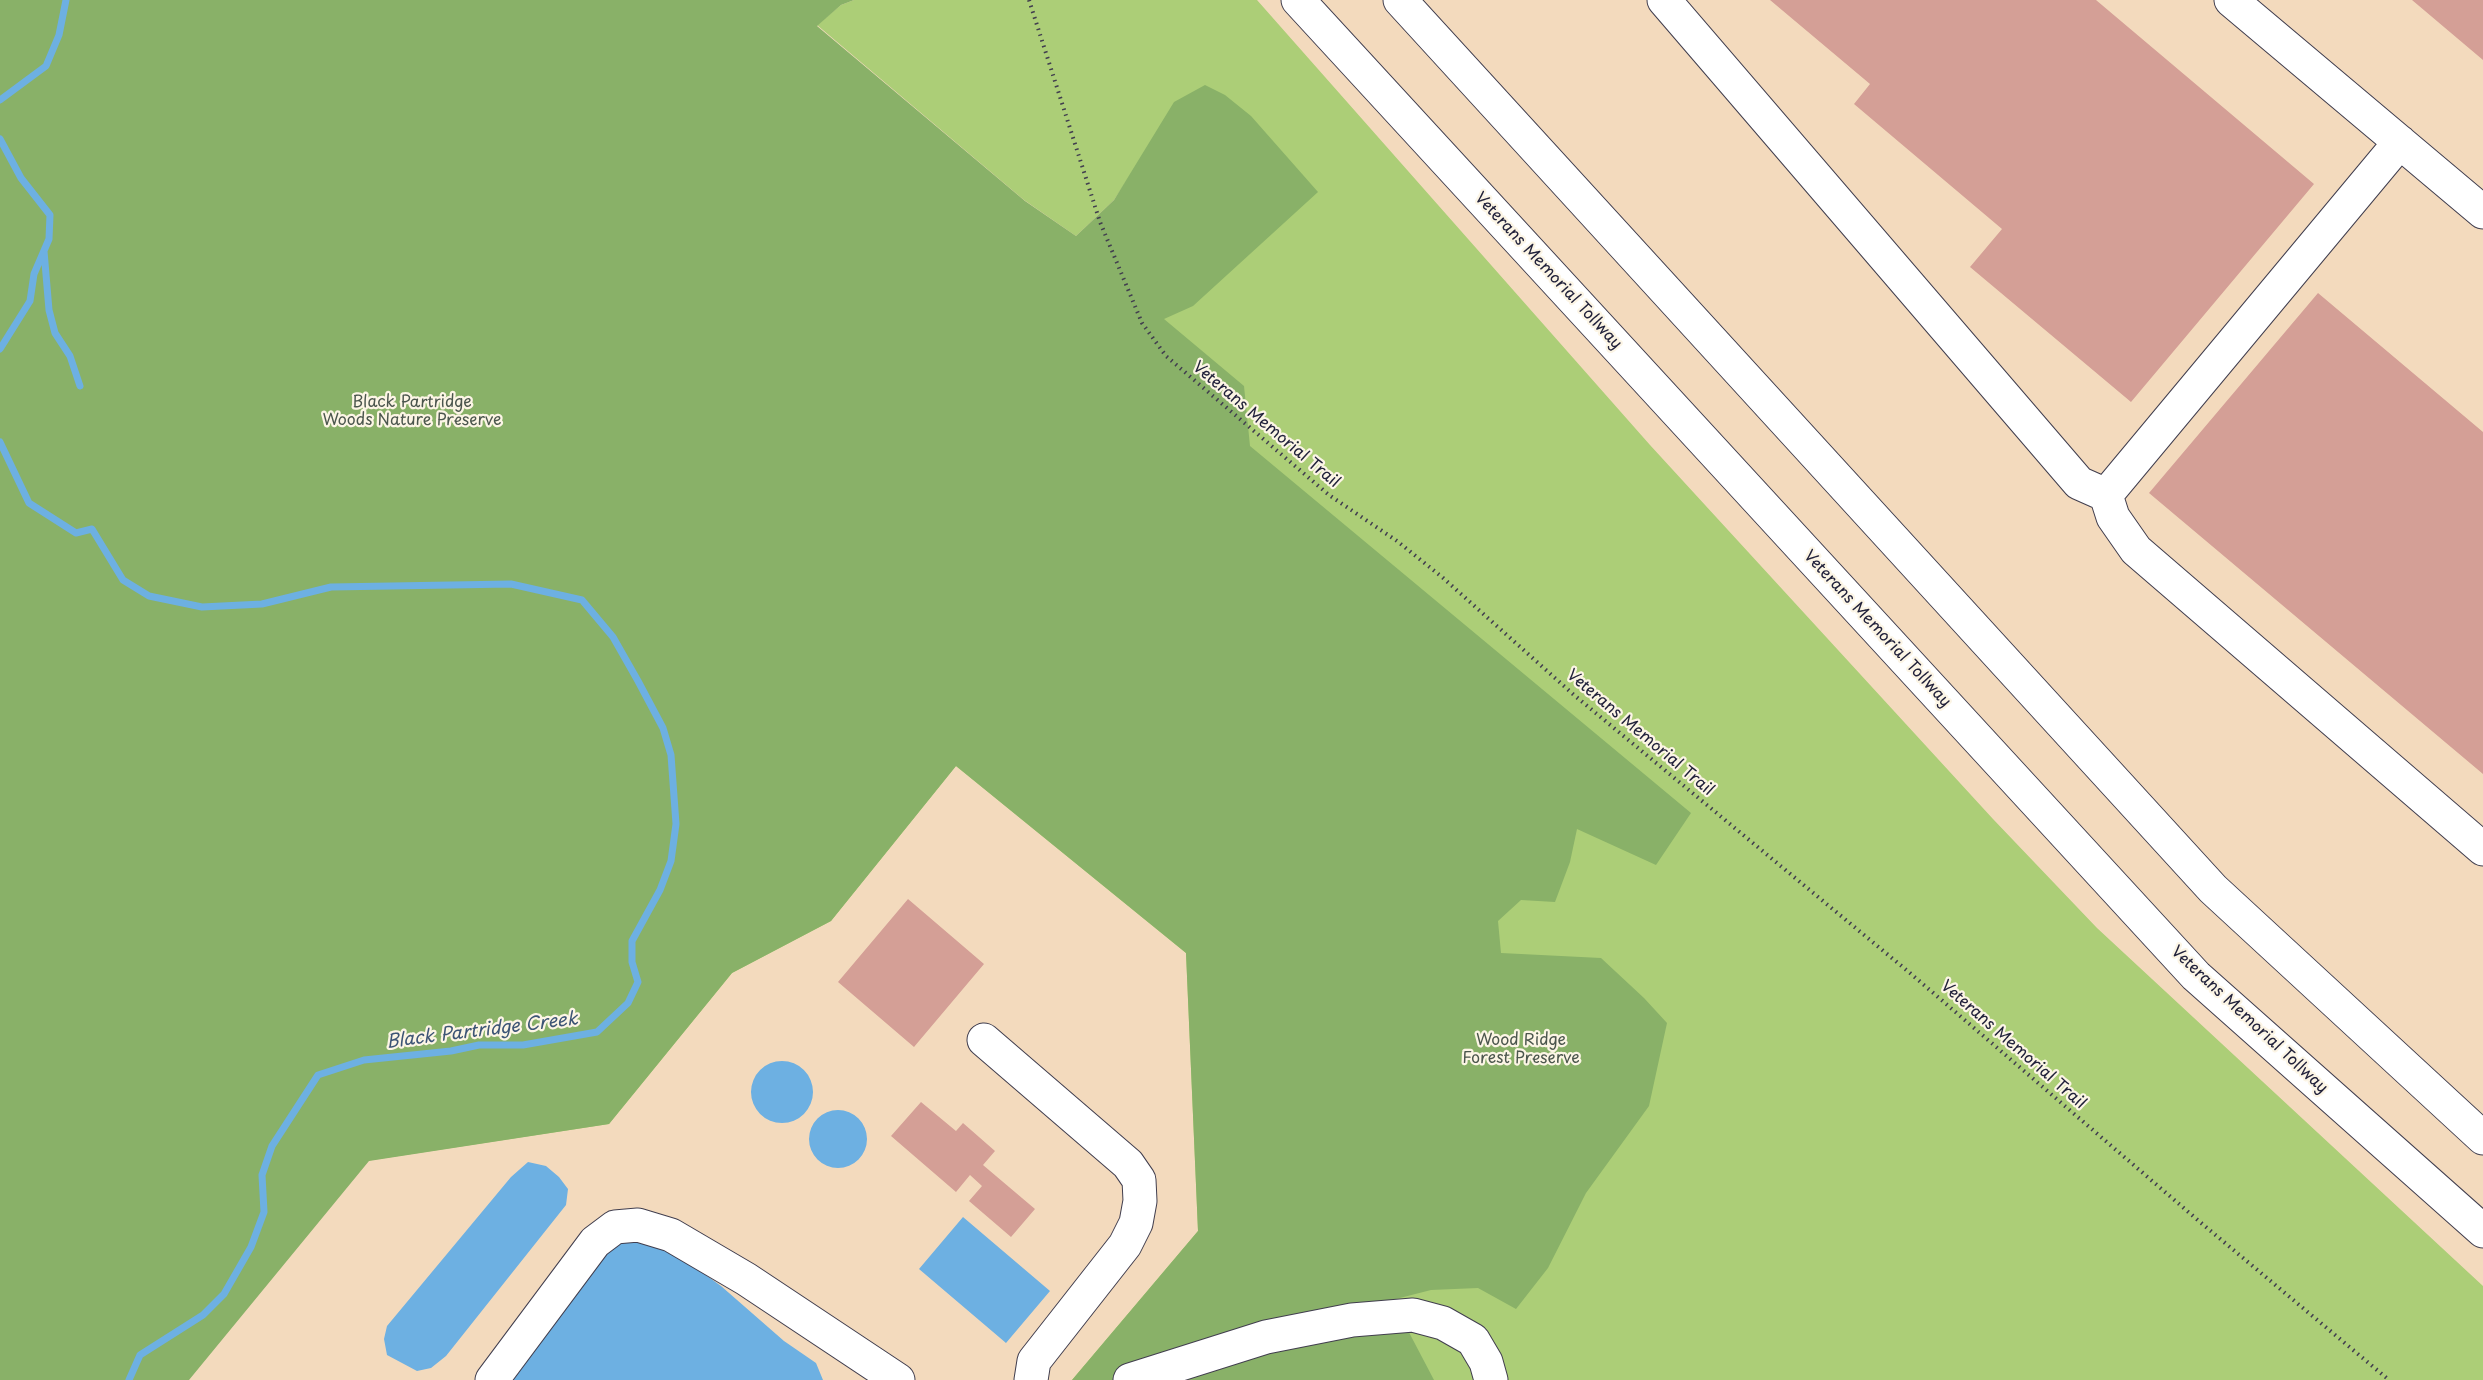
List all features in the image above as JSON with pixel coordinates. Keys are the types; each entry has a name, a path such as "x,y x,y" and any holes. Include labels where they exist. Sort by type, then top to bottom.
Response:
{"main road":[{"name":"Veterans Memorial Tollway","path":"1298,0 2196,976 2483,1231"},
{"path":"1400,0 2213,890 2483,1138"},
{"path":"1664,0 2079,483 2106,495 2114,517 2136,550 2483,849"},
{"path":"2231,0 2483,212"},
{"path":"2106,495 2400,142"},
{"path":"984,1040 1128,1164 1139,1180 1140,1201 1136,1223 1125,1245 1034,1361 1031,1380"},
{"path":"492,1380 595,1242 615,1227 638,1225 671,1235 746,1280 898,1380"},
{"path":"1130,1380 1266,1337 1352,1320 1413,1315 1443,1323 1473,1340 1486,1362 1491,1380"}],"path":[{"name":"Veterans Memorial Trail","path":"1029,0 1100,222 1142,322 1166,356 1329,495 1397,541 1442,577 1574,695 1910,973 2200,1222 2389,1380"}],"green space":[{"path":"0,0 1163,319 1144,154 1114,200 1076,236 1024,200 817,25 841,5 854,0 1257,0 1650,445 1993,819 2097,928 2483,1286 2483,1380 1072,1380 1198,1231 1186,953 956,766 831,921 732,973 609,1124 346,1164 0,1380"},
{"path":"0,0 854,0 841,5 817,26 1025,201 1076,236 1114,200 1174,102 1205,85 1225,95 1251,116 1318,192 1193,306 1164,319 1244,386 1250,446 1691,813 1656,865 1577,829 1570,862 1555,902 1521,900 1498,921 1501,953 1601,958 1667,1023 1649,1106 1586,1193 1548,1268 1516,1309 1478,1288 1431,1290 1392,1300 1434,1380 1072,1380 1198,1231 1186,953 956,766 831,921 732,973 609,1124 369,1161 189,1380 0,1380"}],"water":[{"path":"782,1061 799,1066 804,1070 808,1075 813,1092 808,1109 804,1114 799,1118 782,1123 765,1118 760,1114 756,1109 751,1092 756,1075 760,1070 765,1066"},
{"path":"832,1110 844,1110 859,1118 867,1133 867,1145 859,1160 844,1168 832,1168 817,1160 809,1145 809,1133 817,1118"},
{"path":"528,1162 546,1166 559,1177 568,1189 566,1205 446,1356 431,1368 417,1371 387,1355 384,1339 387,1326 511,1177"},
{"path":"963,1217 1050,1291 1006,1343 919,1269"},
{"path":"628,1235 663,1244 721,1286 784,1341 816,1363 823,1380 512,1380 615,1242"}],"building":[{"path":"1770,0 2096,0 2314,184 2131,402 1970,267 2002,229 1854,104 1870,84"},
{"path":"2412,0 2483,0 2483,60"},
{"path":"2318,293 2483,432 2483,774 2149,493"},
{"path":"908,899 984,964 914,1047 838,982"},
{"path":"921,1102 956,1131 963,1123 995,1151 983,1165 1035,1209 1011,1237 969,1201 982,1186 970,1175 956,1192 891,1136"}],"waterway":[{"name":"Black Partridge Creek","path":"0,100 46,66 59,35 66,0"},
{"name":"Black Partridge Creek","path":"0,139 21,178 50,215 49,239 34,274 30,301 0,349"},
{"path":"44,251 49,310 55,333 70,356 80,386"},
{"name":"Black Partridge Creek","path":"0,442 29,503 76,533 92,529 123,580 149,596 202,607 262,604 331,587 511,584 582,600 613,637 663,728 671,755 676,824 671,861 660,890 632,941 632,962 638,982 628,1003 597,1032 523,1045 479,1045 451,1051 364,1060 318,1075 272,1146 262,1175 264,1212 251,1247 224,1294 203,1315 140,1355 129,1380"}],"park label":[{"name":"Black Partridge Woods Nature Preserve","path":"412,412"},
{"name":"Wood Ridge Forest Preserve","path":"1521,1050"}]}
